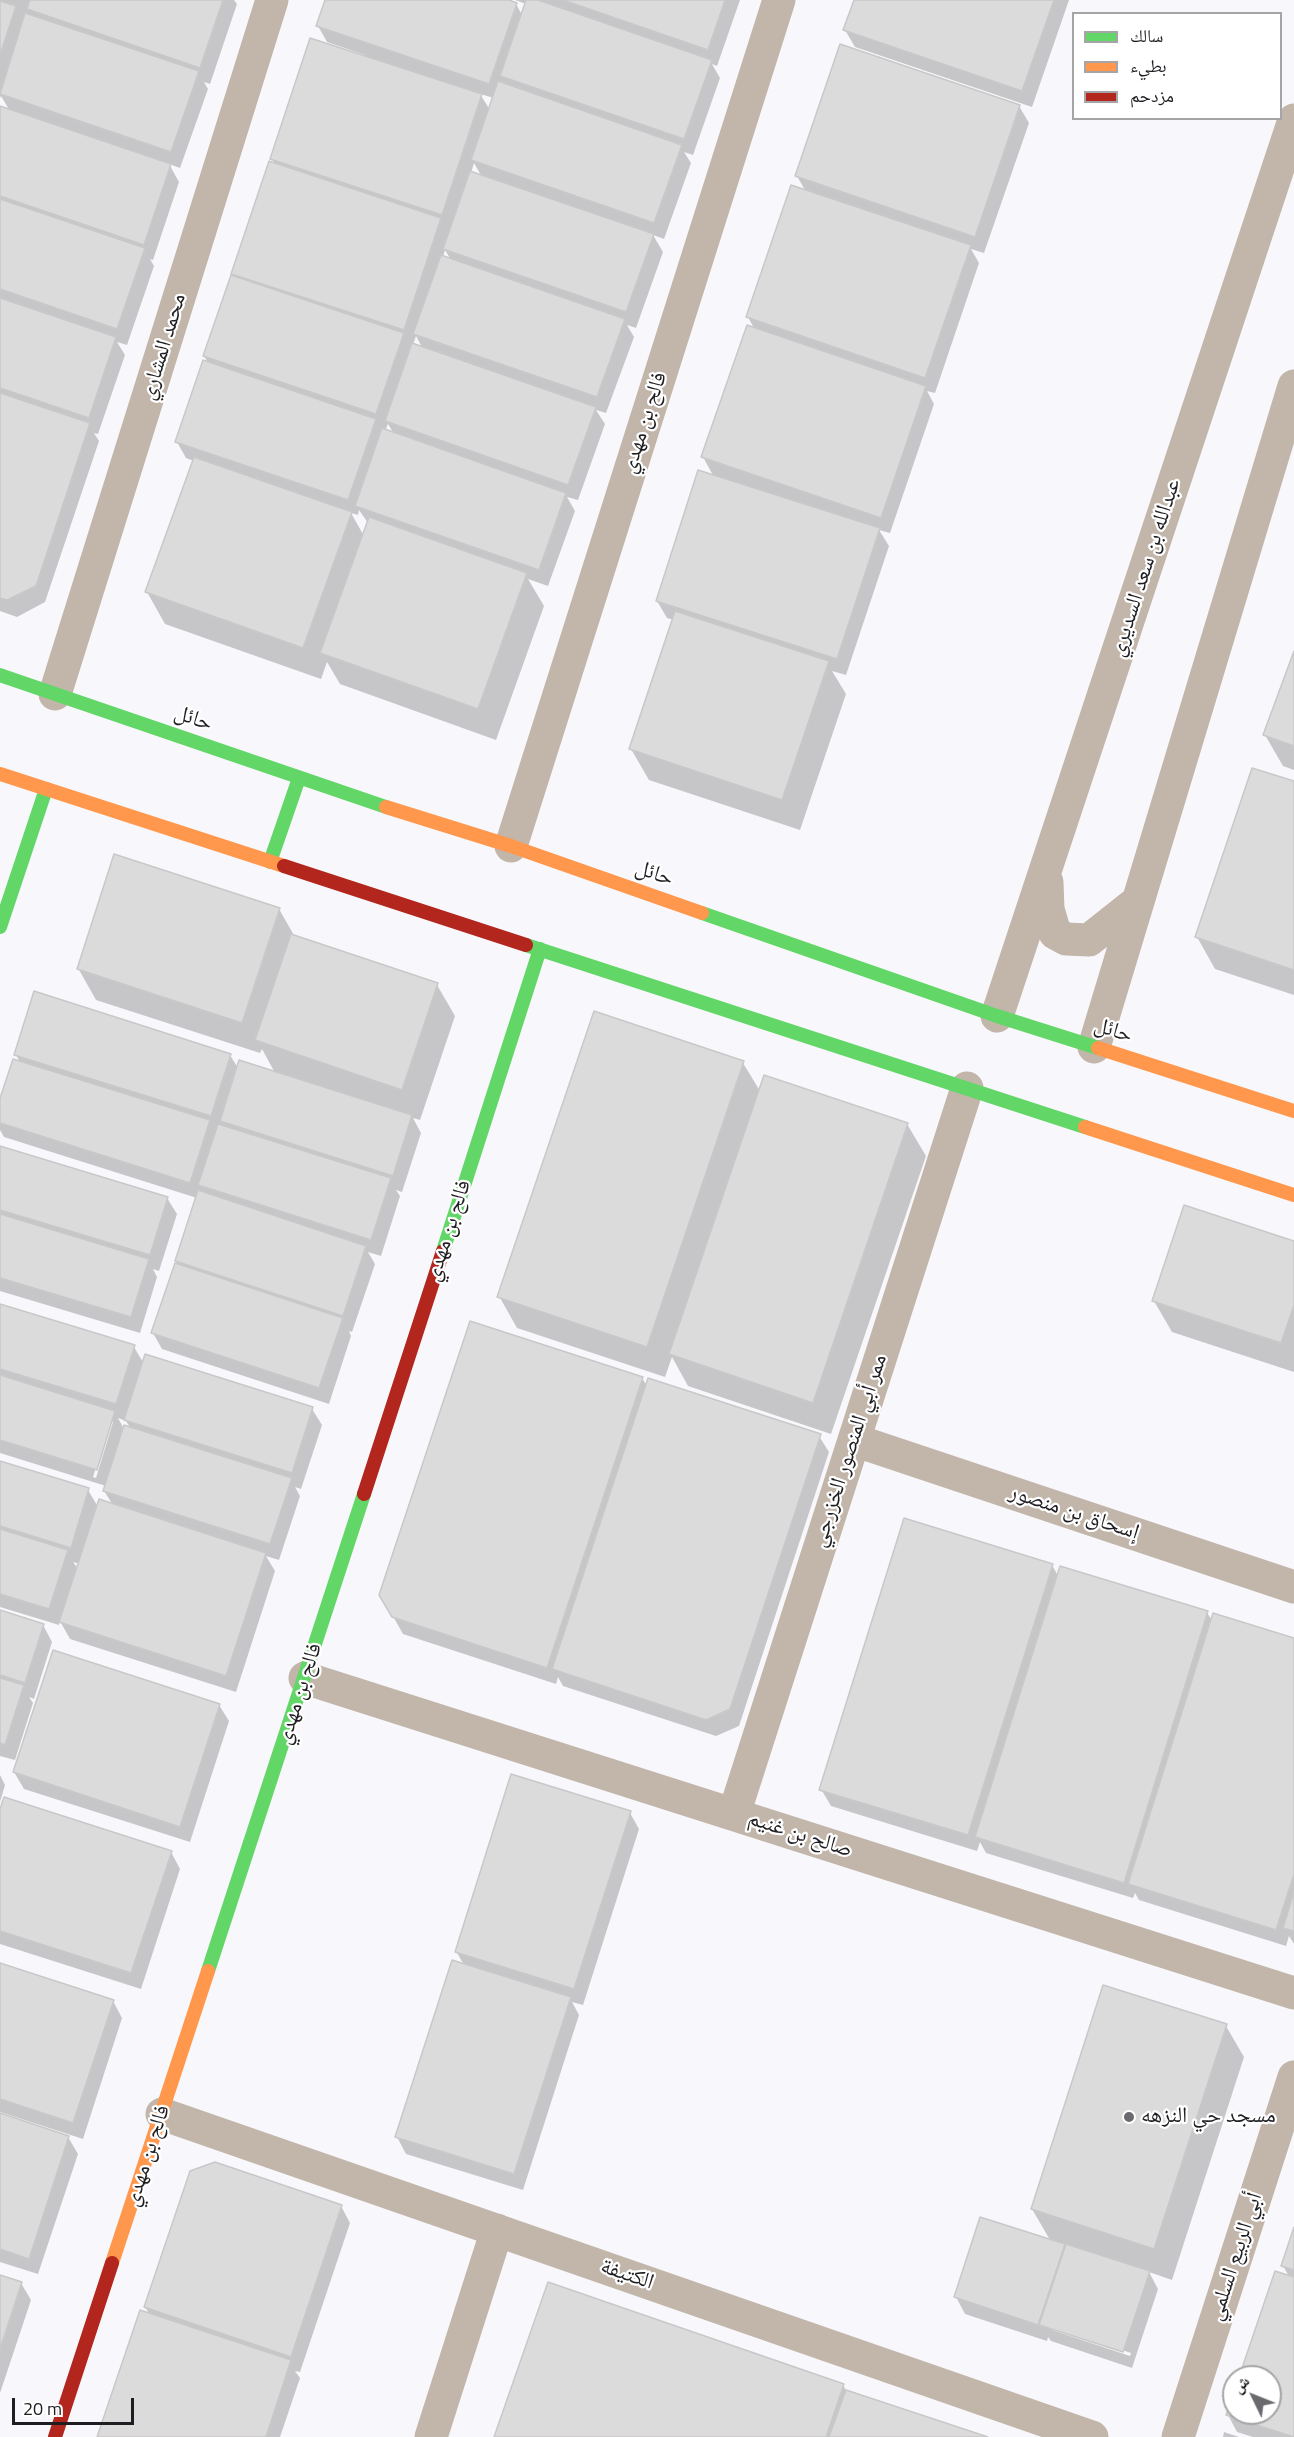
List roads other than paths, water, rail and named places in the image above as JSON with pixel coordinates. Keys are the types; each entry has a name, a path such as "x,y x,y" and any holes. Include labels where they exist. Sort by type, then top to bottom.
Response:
{"street":[{"name":"محمد المشاري","path":"55,694 272,0"},
{"name":"فالح بن مهدي","path":"511,846 779,0"},
{"name":"عبدالله بن سعد السديري","path":"997,1016 1294,120"},
{"path":"1094,1047 1294,386"},
{"name":"حائل","path":"0,675 299,778 511,846 997,1016 1294,1111"},
{"path":"0,774 1294,1195"},
{"path":"270,862 299,778"},
{"path":"0,927 46,789"},
{"path":"5,867 6,909"},
{"path":"1047,868 1047,909 1055,933 1066,939 1089,940 1137,902"},
{"name":"فالح بن مهدي","path":"55,2437 305,1678 540,949"},
{"name":"ممر أبي المنصور الخزرجي","path":"734,1814 967,1088"},
{"name":"إسحاق بن منصور","path":"854,1440 1294,1587"},
{"name":"صالح بن غنيم","path":"305,1678 1294,1992"},
{"name":"أبي الربيع السلمي","path":"1178,2437 1294,2077"},
{"name":"الكتيفة","path":"162,2114 1092,2437"},
{"path":"431,2437 497,2230"}],"place":[{"name":"مسجد حي النزهه","path":"1129,2117"}]}
